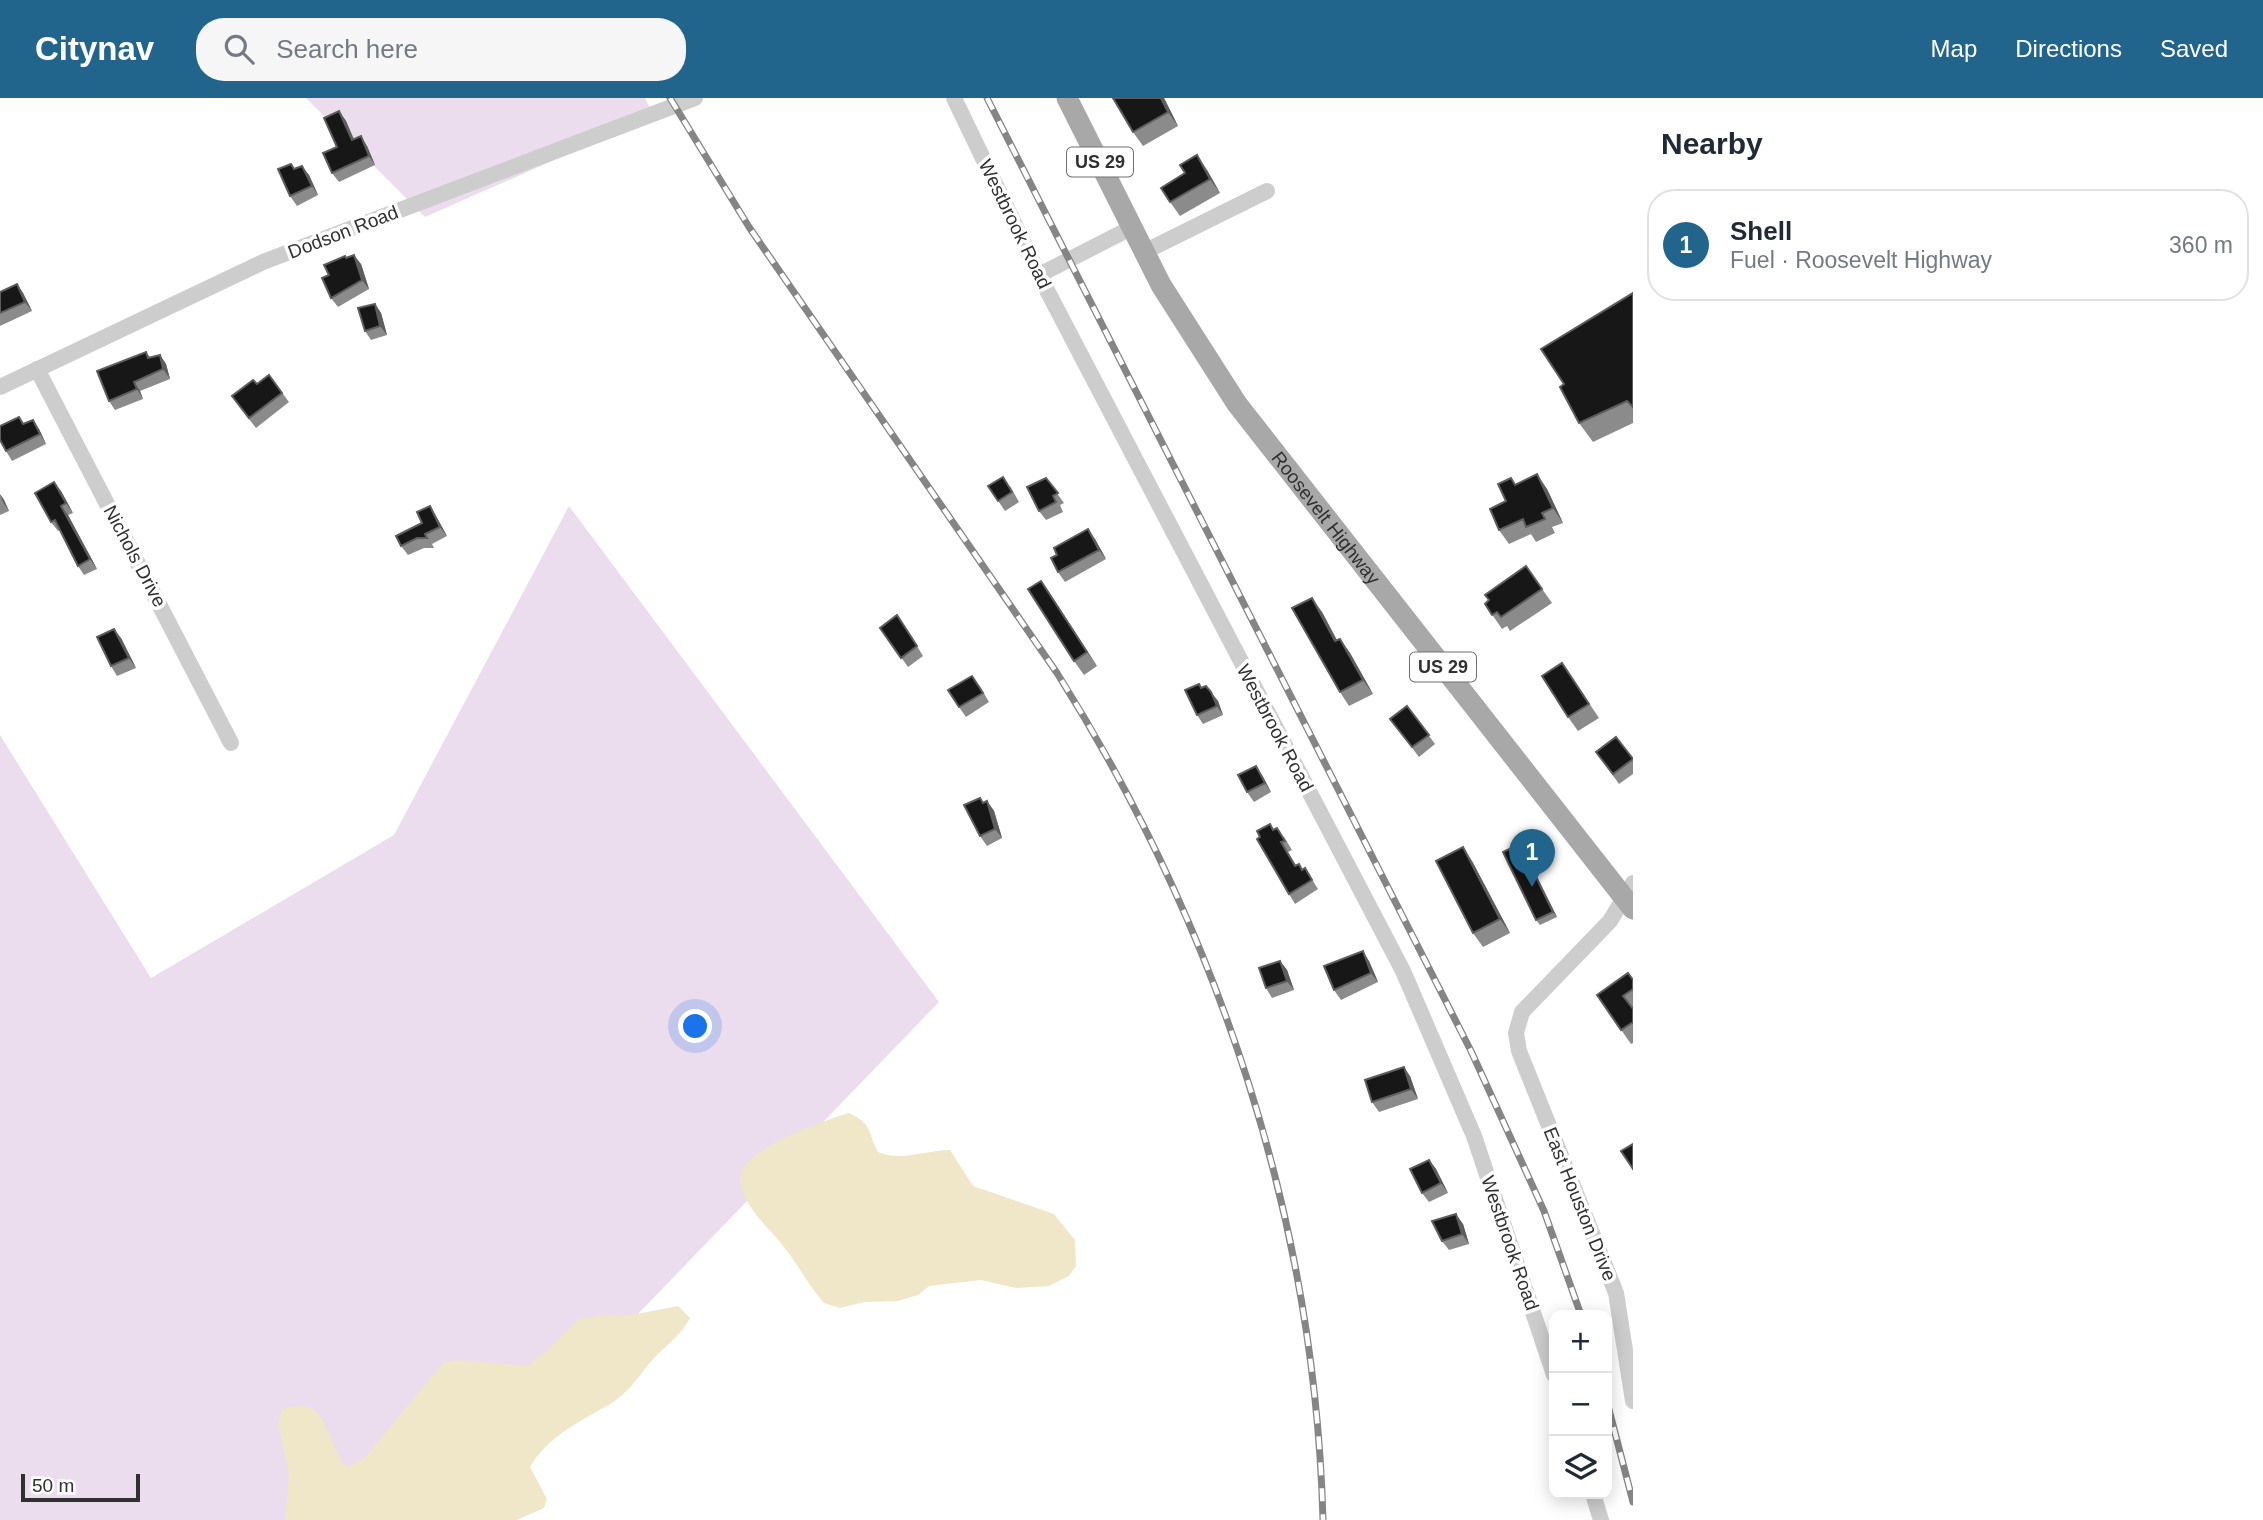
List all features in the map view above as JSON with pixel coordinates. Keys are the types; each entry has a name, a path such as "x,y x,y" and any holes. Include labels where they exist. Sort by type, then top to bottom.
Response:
{"main road":[{"name":"Roosevelt Highway","path":"1067,98 1144,252 1195,342 1237,404 1630,897"}],"street":[{"name":"Dodson Road","path":"0,387 263,262 695,98"},
{"name":"Westbrook Road","path":"954,98 1039,275 1403,971 1474,1136 1553,1373"},
{"path":"1144,252 1267,191"},
{"path":"1039,275 1131,228"},
{"name":"Nichols Drive","path":"37,369 231,743"},
{"name":"East Houston Drive","path":"1630,897 1586,947 1522,1012 1516,1033 1519,1051 1616,1293 1633,1401"},
{"path":"1595,1499 1601,1520"}],"shaded area":[{"path":"306,98 645,98 654,116 425,217"},
{"path":"569,506 939,1002 610,1343 446,1520 0,1520 0,735 151,978 394,835"},
{"path":"849,1113 866,1125 878,1152 904,1156 950,1150 973,1186 1054,1214 1075,1240 1076,1266 1069,1276 1049,1286 1016,1288 981,1280 929,1286 918,1295 898,1301 864,1302 840,1308 824,1303 786,1249 748,1203 743,1194 741,1175 756,1155 770,1146 805,1129"},
{"path":"678,1306 690,1318 630,1387 618,1399 556,1438 537,1456 530,1467 547,1499 544,1508 517,1520 285,1520 289,1473 278,1424 282,1410 297,1406 308,1407 317,1413 346,1467 364,1459 443,1363 456,1360 527,1366 546,1352 579,1319 602,1315 626,1316"}],"building":[{"path":"1113,98 1161,98 1168,112 1133,132"},
{"path":"339,111 352,140 361,136 369,156 332,173 323,153 337,147 324,118"},
{"path":"1197,155 1210,179 1170,202 1161,188 1185,173 1180,165"},
{"path":"291,164 294,169 302,166 312,186 290,196 278,169"},
{"path":"354,255 362,280 331,298 322,278 329,275 324,265"},
{"path":"17,284 25,302 0,313 0,292"},
{"path":"1633,293 1633,407 1627,401 1579,423 1560,387 1564,384 1541,349"},
{"path":"375,304 380,326 365,331 358,308"},
{"path":"146,352 148,358 160,355 163,369 134,382 137,389 109,401 97,371"},
{"path":"269,375 282,393 249,418 232,396 253,380 257,384"},
{"path":"19,417 23,424 33,420 40,434 6,451 0,440 0,426"},
{"path":"1537,474 1553,508 1542,513 1545,519 1526,527 1523,519 1499,530 1490,509 1506,501 1498,484 1511,478 1515,485"},
{"path":"1003,477 1012,492 998,501 988,486"},
{"path":"1046,478 1058,493 1053,496 1056,502 1039,511 1027,487"},
{"path":"54,482 66,503 61,506 90,559 78,566 55,520 51,522 35,493"},
{"path":"430,506 440,527 425,534 427,538 417,538 401,546 396,536 422,523 417,512"},
{"path":"1088,529 1099,550 1058,572 1051,558 1057,555 1054,548"},
{"path":"1526,566 1542,589 1501,617 1497,612 1492,615 1485,604 1489,600 1485,595"},
{"path":"1041,581 1087,652 1074,661 1028,589"},
{"path":"1312,598 1335,641 1340,639 1363,680 1340,692 1292,608"},
{"path":"897,615 917,646 901,658 880,628"},
{"path":"114,629 129,658 111,666 97,637"},
{"path":"1562,663 1589,704 1568,717 1542,676"},
{"path":"972,676 983,693 959,707 948,690"},
{"path":"1199,684 1201,688 1206,686 1211,692 1217,706 1197,715 1185,690"},
{"path":"1407,706 1429,735 1412,747 1390,719"},
{"path":"1616,737 1633,759 1613,774 1596,752"},
{"path":"1256,766 1265,783 1247,792 1238,775"},
{"path":"980,798 983,803 987,801 995,829 980,836 964,805"},
{"path":"1270,824 1273,830 1277,828 1285,841 1281,842 1295,866 1299,864 1302,870 1305,868 1312,880 1289,894 1257,839 1260,837 1257,831"},
{"path":"1520,844 1553,912 1536,920 1503,852"},
{"path":"1463,847 1500,919 1473,933 1436,861"},
{"path":"1363,951 1371,973 1334,990 1324,966"},
{"path":"1280,961 1287,981 1266,988 1259,968"},
{"path":"1628,973 1633,980 1633,989 1623,996 1633,1009 1633,1022 1621,1030 1597,995"},
{"path":"1404,1067 1411,1089 1372,1102 1365,1080"},
{"path":"1633,1144 1633,1169 1621,1151"},
{"path":"1429,1160 1441,1183 1422,1193 1410,1169"},
{"path":"1456,1214 1462,1234 1442,1241 1432,1221"}],"railway":[{"path":"670,98 749,227 1057,673 1114,770 1165,870 1209,973 1247,1079 1278,1186 1301,1296 1316,1407 1323,1520"},
{"path":"987,98 1471,1051 1544,1211 1579,1310"},
{"path":"1612,1421 1633,1502"}],"place":[{"name":"Shell","path":"1532,887"}]}
